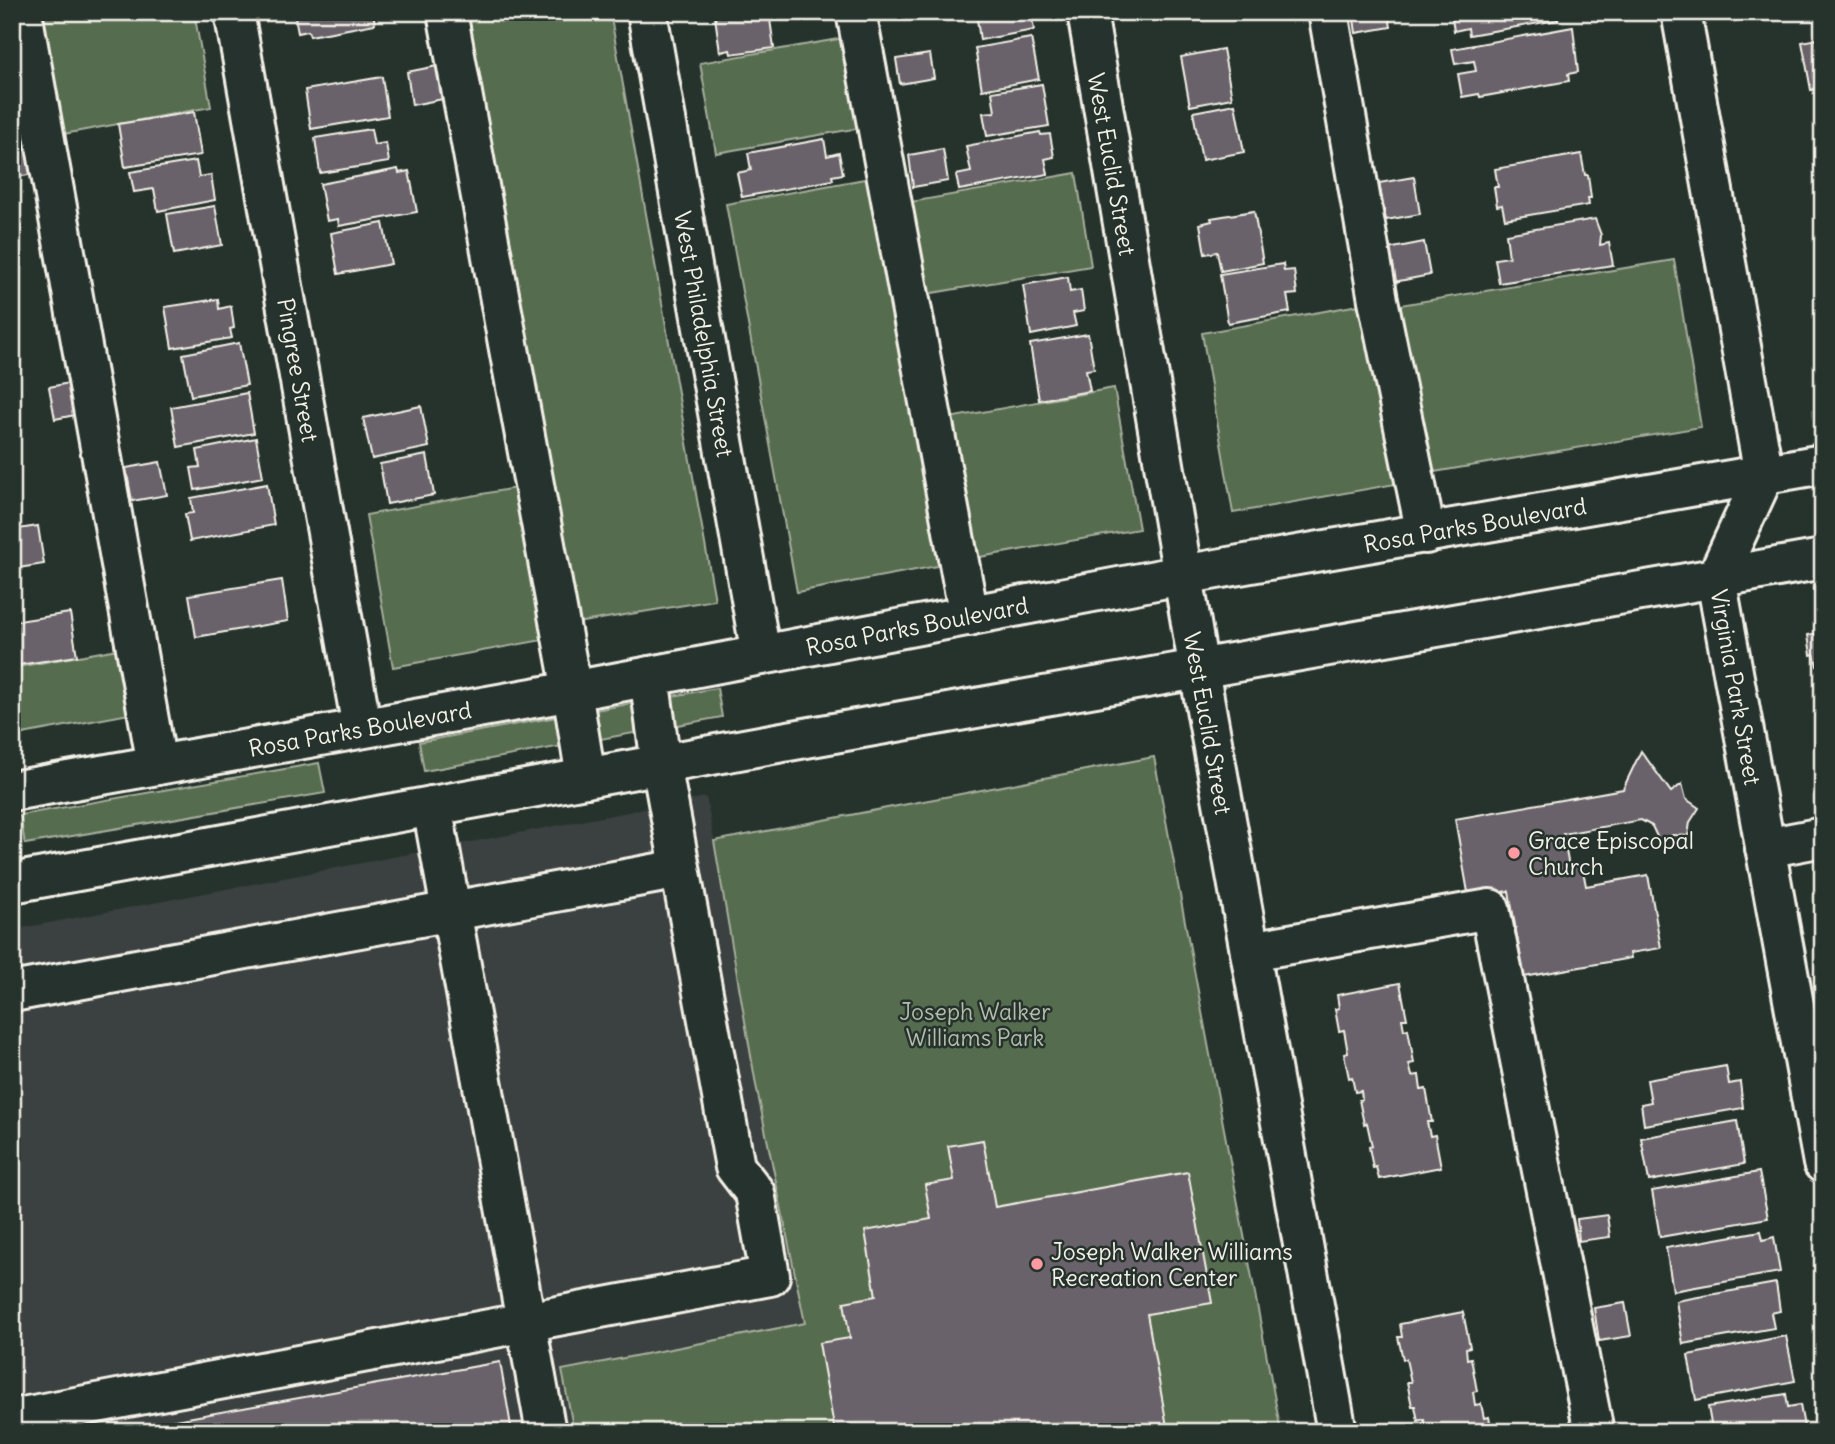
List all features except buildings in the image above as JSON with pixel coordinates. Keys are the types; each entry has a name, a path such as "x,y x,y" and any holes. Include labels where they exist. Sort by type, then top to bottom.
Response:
{"street":[{"path":"22,12 157,765"},
{"name":"Pingree Street","path":"234,12 362,728"},
{"path":"447,12 586,778"},
{"name":"West Philadelphia Street","path":"647,12 761,655"},
{"path":"856,12 969,616"},
{"name":"West Euclid Street","path":"1087,12 1182,575 1337,1432"},
{"path":"1328,12 1378,300 1426,534"},
{"path":"1681,12 1764,475"},
{"name":"Rosa Parks Boulevard","path":"12,791 572,691 1182,575 1823,464"},
{"name":"Virginia Park Street","path":"1764,475 1716,579 1823,1163"},
{"path":"12,883 662,764 1823,559"},
{"path":"12,1419 770,1276 755,1193 735,1167 680,869 649,676"},
{"path":"432,806 546,1432"},
{"path":"1765,848 1823,837"},
{"path":"12,992 680,869"},
{"path":"1250,951 1490,909 1594,1432"}],"shaded area":[{"path":"706,797 805,1323 562,1370 574,1432 12,1432 12,930"}],"green space":[{"path":"36,12 194,12 211,107 58,135"},
{"path":"461,12 610,12 715,600 576,623"},
{"path":"850,37 865,127 716,153 700,63"},
{"path":"1076,173 1091,266 926,294 911,202"},
{"path":"876,177 948,564 797,592 726,204"},
{"path":"1674,260 1701,427 1428,473 1400,305"},
{"path":"1370,303 1401,483 1233,513 1202,333"},
{"path":"1114,388 1139,529 974,558 949,418"},
{"path":"521,487 548,639 393,667 366,515"},
{"path":"129,647 140,712 12,736 12,668"},
{"path":"717,688 722,717 424,771 419,742"},
{"name":"Joseph Walker Williams Park","path":"1154,757 1281,1432 574,1432 562,1370 805,1323 756,1085 714,841"},
{"path":"319,763 325,793 25,844 20,815"}],"place":[{"name":"Grace Episcopal Church","path":"1514,853"},
{"name":"Joseph Walker Williams Recreation Center","path":"1037,1264"}]}
